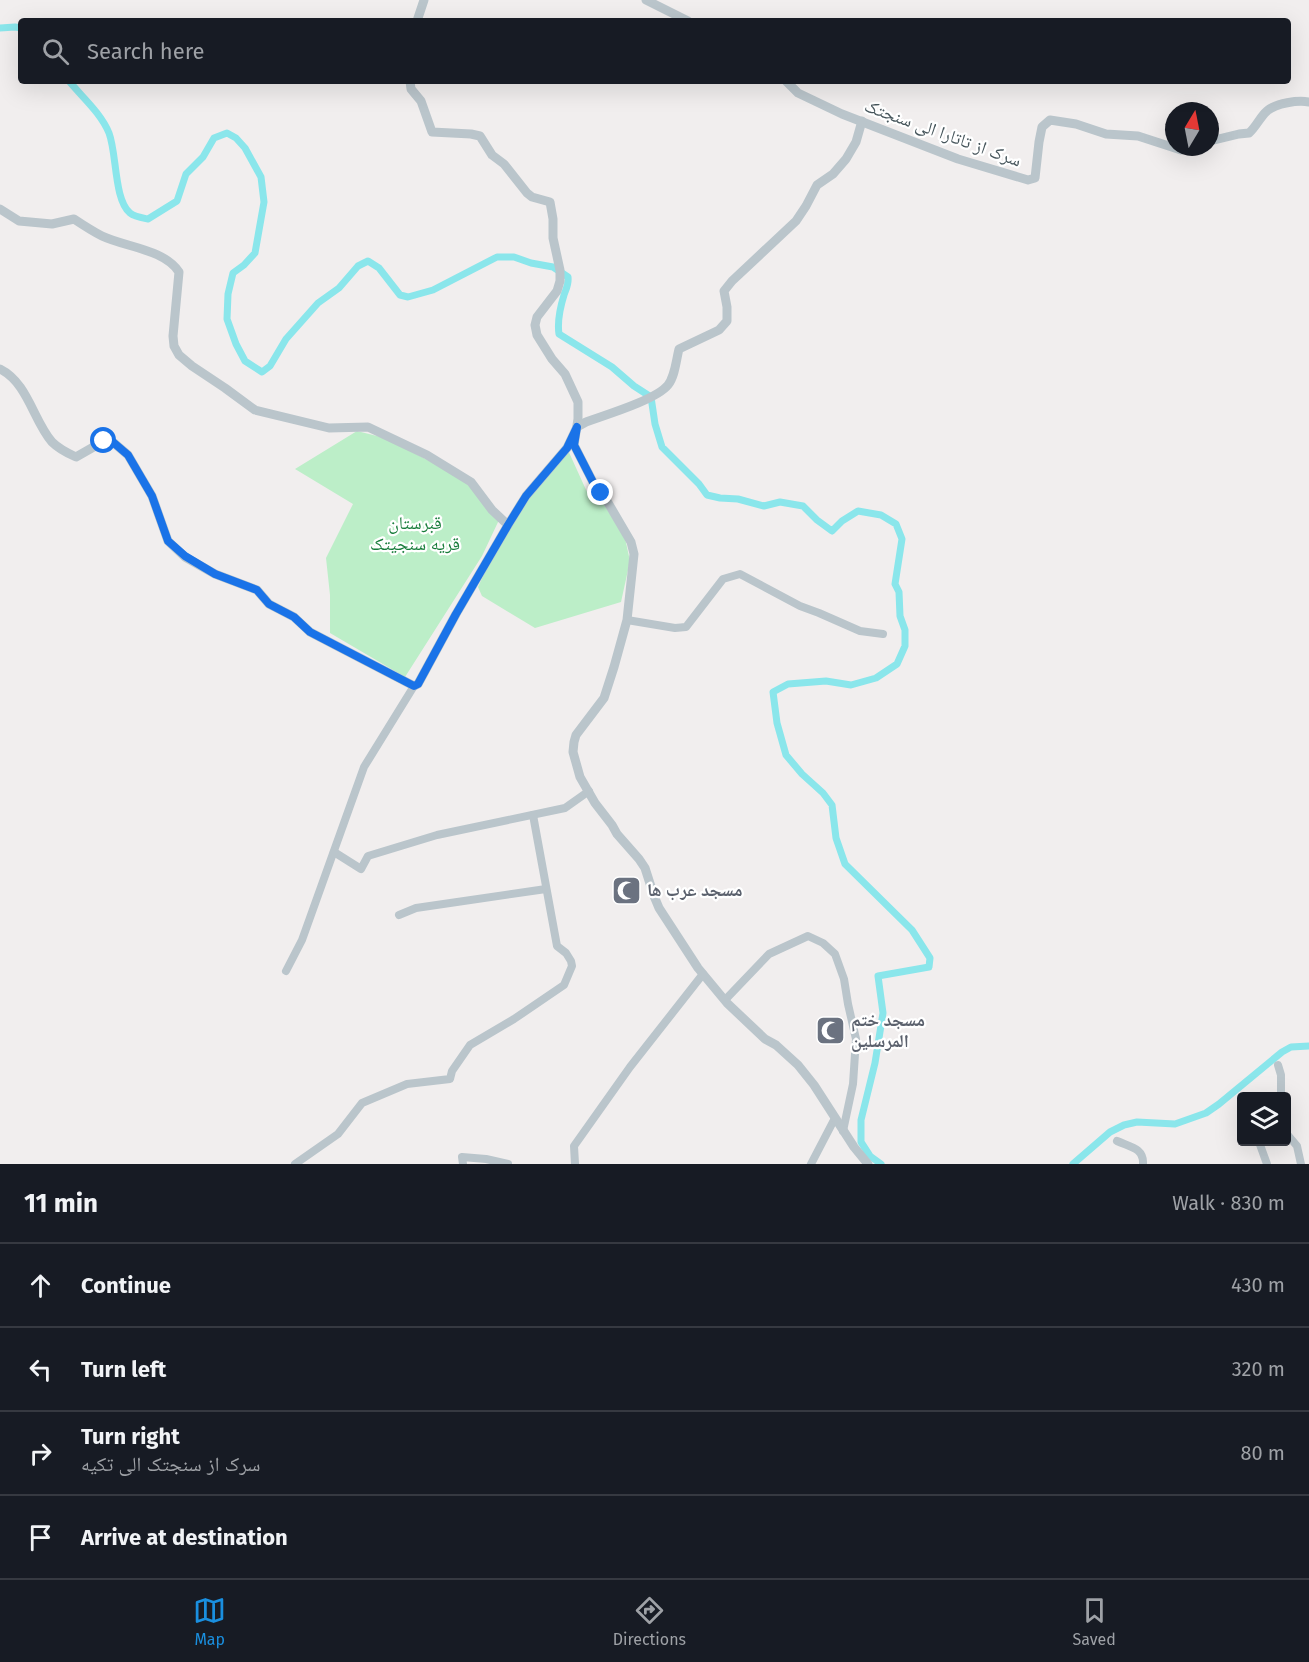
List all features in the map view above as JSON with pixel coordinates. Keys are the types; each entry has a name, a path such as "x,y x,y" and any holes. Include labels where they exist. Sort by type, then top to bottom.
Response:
{"street":[{"path":"418,18 424,0"},
{"path":"646,0 682,18"},
{"path":"410,84 411,89 421,101 432,132 480,136 492,155 504,164 527,193 532,197 550,202 554,219 554,238 560,281 556,291 537,317 535,325 537,335 552,359 565,374 578,402 574,445 595,486 607,501 631,542 634,555 627,620 614,668 603,698 576,735 574,742 573,752 580,777 617,834 645,868 659,908 703,974 725,1000 765,1039 798,1065 868,1164"},
{"name":"سرک از تاتارا الی سنجتک","path":"789,84 798,93 842,114 958,159 1028,180 1035,178 1042,128 1050,120 1070,123 1107,134 1138,136 1165,145"},
{"path":"1219,139 1249,134 1267,111 1274,107 1300,100 1309,102"},
{"path":"286,971 302,940 364,767 414,686 418,684 456,614 526,496 567,448 577,427 658,394 673,376 679,349 719,330 727,321 724,291 796,220 806,207 817,185 833,174 846,159 856,142 862,121"},
{"path":"0,209 19,221 52,224 74,219 104,237 133,246 174,265 179,272 174,346 179,355 192,366 255,410 329,428 368,427 427,455 471,482 492,510 508,525"},
{"path":"0,369 9,373 24,393 51,440 61,450 76,458 104,441 114,443 128,455 152,496 168,541 185,556 215,574 257,590 269,604 294,617 310,632 414,686"},
{"path":"627,620 675,628 686,627 723,579 740,574 800,606 860,631 883,634"},
{"path":"334,852 361,869 368,856 437,835 565,808 588,791"},
{"path":"295,1164 338,1134 362,1103 407,1084 450,1079 452,1071 470,1045 564,985 572,966 566,953 558,946 533,815"},
{"path":"399,915 416,908 546,889"},
{"path":"725,1000 769,954 808,936 823,943 835,954 844,979 856,1039 852,1084 843,1131"},
{"path":"575,1164 574,1146 630,1067 703,974"},
{"path":"1278,1065 1281,1092"},
{"path":"811,1164 835,1118"},
{"path":"1291,1138 1297,1146 1301,1164"},
{"path":"1117,1141 1139,1151 1144,1157 1143,1164"},
{"path":"1261,1146 1268,1164"},
{"path":"463,1164 462,1157 508,1164"}],"green space":[{"name":"قبرستان قریه سنجیتک","path":"357,431 385,438 462,478 499,520 482,556 405,677 330,633 330,595 326,558 353,504 295,469"},
{"name":"قبرستان قریه سنجیتک","path":"567,448 587,492 600,498 625,538 630,561 621,602 535,628 482,596 478,587 517,502"}],"waterway":[{"path":"0,28 18,28"},
{"path":"72,84 106,126 112,142 121,198 130,213 137,216 148,219 177,201 186,174 203,157 214,138 227,133 236,138 245,148 261,177 264,202 255,253 233,273 228,294 227,319 245,361 262,372 270,366 286,339 318,303 339,288 358,266 368,261 379,268 400,295 408,297 433,290 497,257 514,257 553,267 568,277 559,314 559,334 612,367 651,397 655,424 662,447 707,495 738,499 764,506 780,502 803,506 832,531 842,521 858,511 881,515 896,524 902,539 895,584 899,592 900,616 905,630 905,646 897,664 876,678 851,685 826,681 788,684 773,692 777,723 786,755 832,805 836,838 845,864 912,930 930,958 929,967 878,976 883,1013 875,1063 861,1120 861,1142 870,1156 881,1164"},
{"path":"1073,1164 1110,1132 1124,1125 1137,1122 1175,1124 1206,1113 1282,1052 1291,1047 1309,1046"}],"place":[{"name":"مسجد عرب ها","path":"626,890"},
{"name":"مسجد ختم المرسلین","path":"830,1030"}],"route":[{"path":"104,441 114,443 128,455 152,496 168,541 185,556 215,574 257,590 269,604 294,617 310,632 414,686 418,684 456,614 526,496 567,448 577,427 574,445 601,493"}]}
